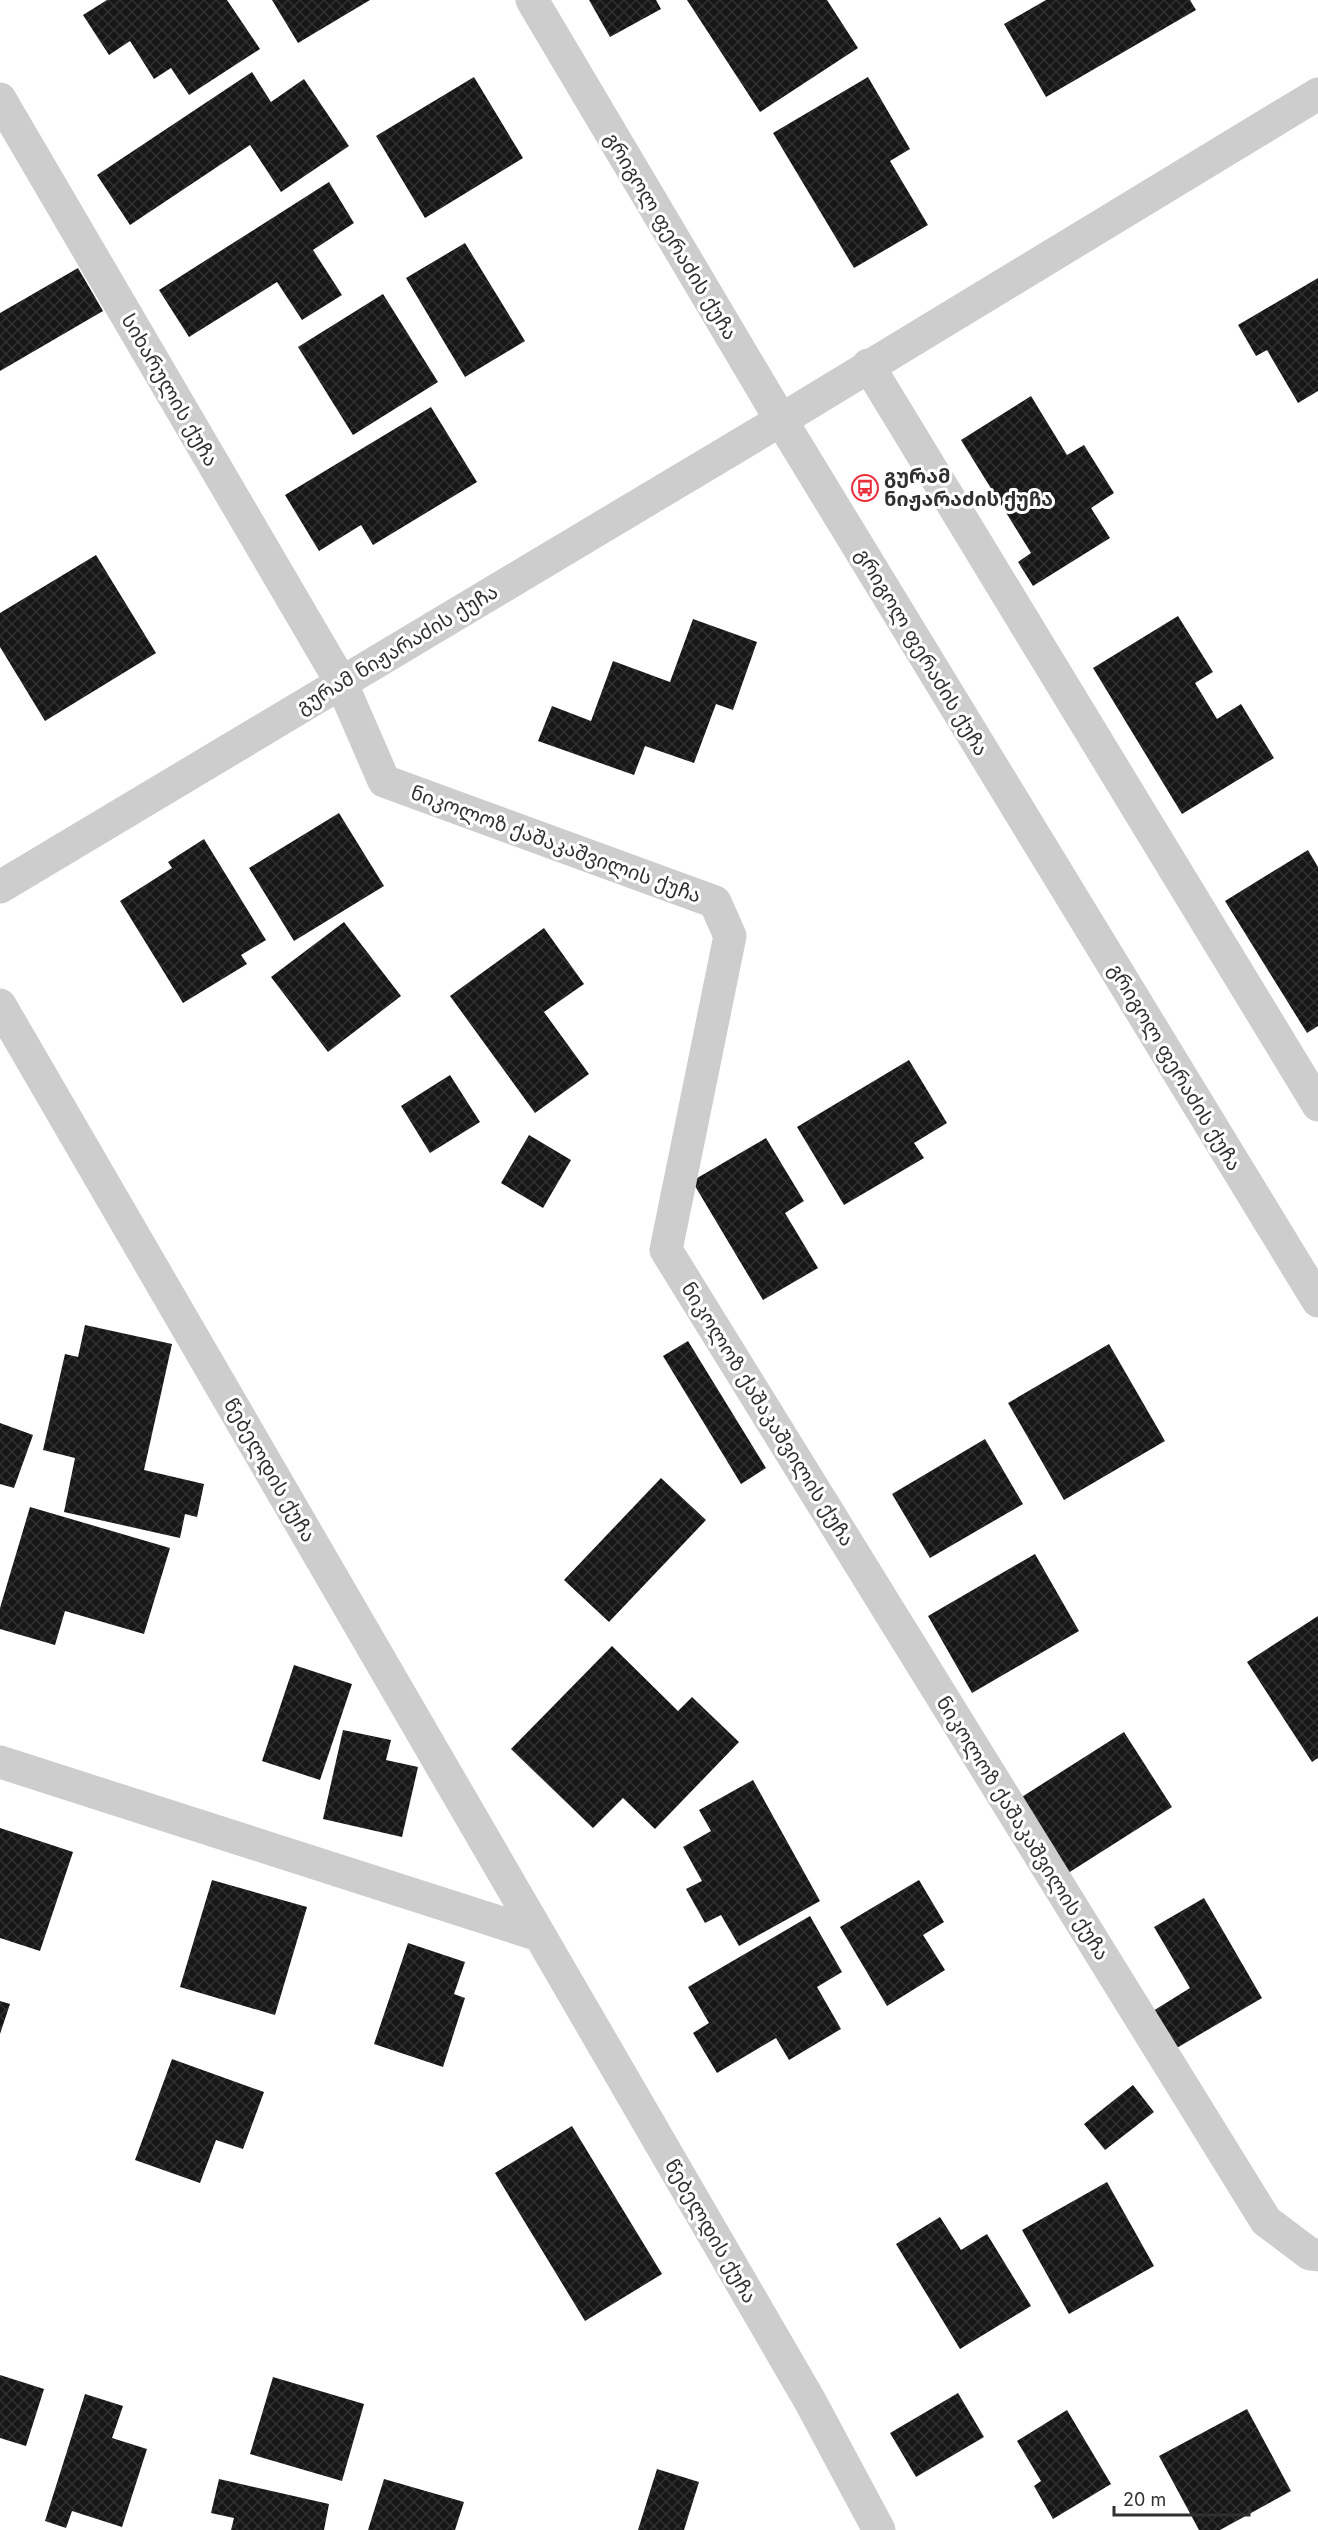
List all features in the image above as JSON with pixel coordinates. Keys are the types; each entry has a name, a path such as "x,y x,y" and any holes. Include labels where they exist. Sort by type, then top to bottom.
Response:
{"street":[{"name":"გრიგოლ ფერაძის ქუჩა","path":"532,0 781,420 1318,1301"},
{"name":"გურამ ნიჟარაძის ქუჩა","path":"0,887 781,420 867,365 1318,94"},
{"name":"სიხარულის ქუჩა","path":"0,99 341,682"},
{"path":"867,365 1313,1084"},
{"name":"ნიკოლოზ ქაშაკაშვილის ქუჩა","path":"341,682 384,781 715,902 730,936 666,1250 1266,2221 1310,2254 1318,2255"},
{"name":"წებელდის ქუჩა","path":"0,1005 810,2401 879,2530"},
{"path":"0,1762 539,1935"}],"building":[{"path":"107,0 227,0 260,49 189,95 171,68 154,79 130,41 109,55 83,15"},
{"path":"272,0 370,0 298,43"},
{"path":"589,0 656,0 661,9 610,37"},
{"path":"687,0 827,0 858,48 760,112"},
{"path":"1046,0 1190,0 1196,10 1046,97 1004,24"},
{"path":"252,72 271,102 304,79 349,146 281,192 250,145 130,225 97,175"},
{"path":"474,77 523,158 425,218 376,136"},
{"path":"868,77 910,149 890,161 928,225 854,268 773,133"},
{"path":"329,182 354,223 313,250 342,295 302,320 277,282 189,337 159,290"},
{"path":"465,243 525,341 465,377 406,278"},
{"path":"78,268 103,311 0,371 0,313"},
{"path":"1318,278 1318,391 1298,403 1267,350 1256,356 1238,325"},
{"path":"383,294 438,382 353,435 298,347"},
{"path":"1031,396 1067,455 1084,445 1114,493 1091,508 1110,538 1033,586 1018,562 1031,553 961,440"},
{"path":"431,407 477,482 373,545 361,525 319,551 285,495"},
{"path":"96,555 156,653 45,721 0,647 0,613"},
{"path":"1178,616 1213,672 1195,683 1217,719 1241,704 1274,758 1182,814 1093,668"},
{"path":"693,619 757,642 733,710 716,704 694,763 645,746 634,775 538,741 552,706 591,721 613,661 670,682"},
{"path":"339,813 384,886 294,941 249,868"},
{"path":"204,839 266,940 241,955 247,964 183,1003 120,901 172,868 168,862"},
{"path":"1308,850 1318,867 1318,1026 1307,1033 1225,901"},
{"path":"344,922 401,996 328,1052 271,977"},
{"path":"544,928 584,984 544,1012 589,1074 535,1113 450,996"},
{"path":"909,1060 947,1123 914,1143 924,1158 844,1205 797,1127"},
{"path":"450,1075 480,1122 430,1153 401,1106"},
{"path":"529,1135 571,1160 543,1208 501,1183"},
{"path":"766,1138 804,1201 785,1213 818,1268 763,1300 692,1181"},
{"path":"85,1325 172,1344 144,1470 204,1484 197,1517 185,1514 180,1538 64,1512 75,1458 43,1450 65,1354 78,1357"},
{"path":"688,1341 766,1468 741,1484 663,1356"},
{"path":"1109,1344 1165,1441 1064,1500 1008,1403"},
{"path":"0,1423 33,1435 14,1488 0,1484"},
{"path":"985,1439 1023,1504 930,1558 892,1494"},
{"path":"661,1478 706,1520 609,1622 564,1580"},
{"path":"30,1507 170,1548 144,1634 65,1611 55,1645 0,1629 0,1608"},
{"path":"1035,1554 1079,1631 972,1693 928,1616"},
{"path":"1318,1616 1318,1758 1312,1762 1247,1662"},
{"path":"612,1646 678,1711 692,1697 739,1742 655,1829 623,1798 593,1828 511,1749"},
{"path":"294,1665 352,1684 320,1780 262,1761"},
{"path":"343,1730 391,1740 386,1760 418,1767 402,1837 323,1819"},
{"path":"1124,1732 1172,1807 1065,1875 1017,1800"},
{"path":"753,1780 820,1901 739,1946 721,1915 705,1923 686,1889 702,1881 683,1847 711,1831 699,1810"},
{"path":"0,1828 73,1852 40,1951 0,1938"},
{"path":"212,1880 307,1907 275,2015 180,1987"},
{"path":"919,1880 944,1922 923,1935 945,1970 887,2006 840,1927"},
{"path":"1204,1898 1262,1998 1175,2049 1153,2011 1190,1988 1154,1927"},
{"path":"810,1916 842,1972 817,1987 841,2029 789,2060 776,2038 717,2073 693,2033 709,2023 688,1987"},
{"path":"408,1943 465,1962 454,1994 465,1998 443,2067 374,2044"},
{"path":"0,2001 10,2004 0,2034"},
{"path":"172,2059 264,2092 243,2149 216,2140 200,2183 135,2160"},
{"path":"1133,2085 1154,2112 1105,2150 1084,2124"},
{"path":"572,2126 662,2274 585,2321 495,2173"},
{"path":"1107,2182 1154,2266 1069,2314 1022,2230"},
{"path":"940,2217 961,2250 987,2234 1031,2306 960,2349 896,2244"},
{"path":"0,2375 44,2389 26,2446 0,2438"},
{"path":"273,2377 364,2404 342,2481 250,2454"},
{"path":"958,2393 984,2437 916,2477 890,2433"},
{"path":"85,2394 123,2406 112,2438 147,2449 122,2527 72,2511 66,2528 45,2521"},
{"path":"1247,2409 1291,2491 1220,2530 1199,2530 1159,2456"},
{"path":"1067,2410 1111,2484 1053,2519 1034,2486 1041,2481 1017,2441"},
{"path":"657,2469 699,2482 684,2530 638,2530"},
{"path":"219,2479 329,2504 324,2530 231,2530 234,2518 211,2513"},
{"path":"384,2479 464,2502 455,2530 368,2530"}],"place":[{"name":"გურამ ნიჟარაძის ქუჩა","path":"865,488"}]}
